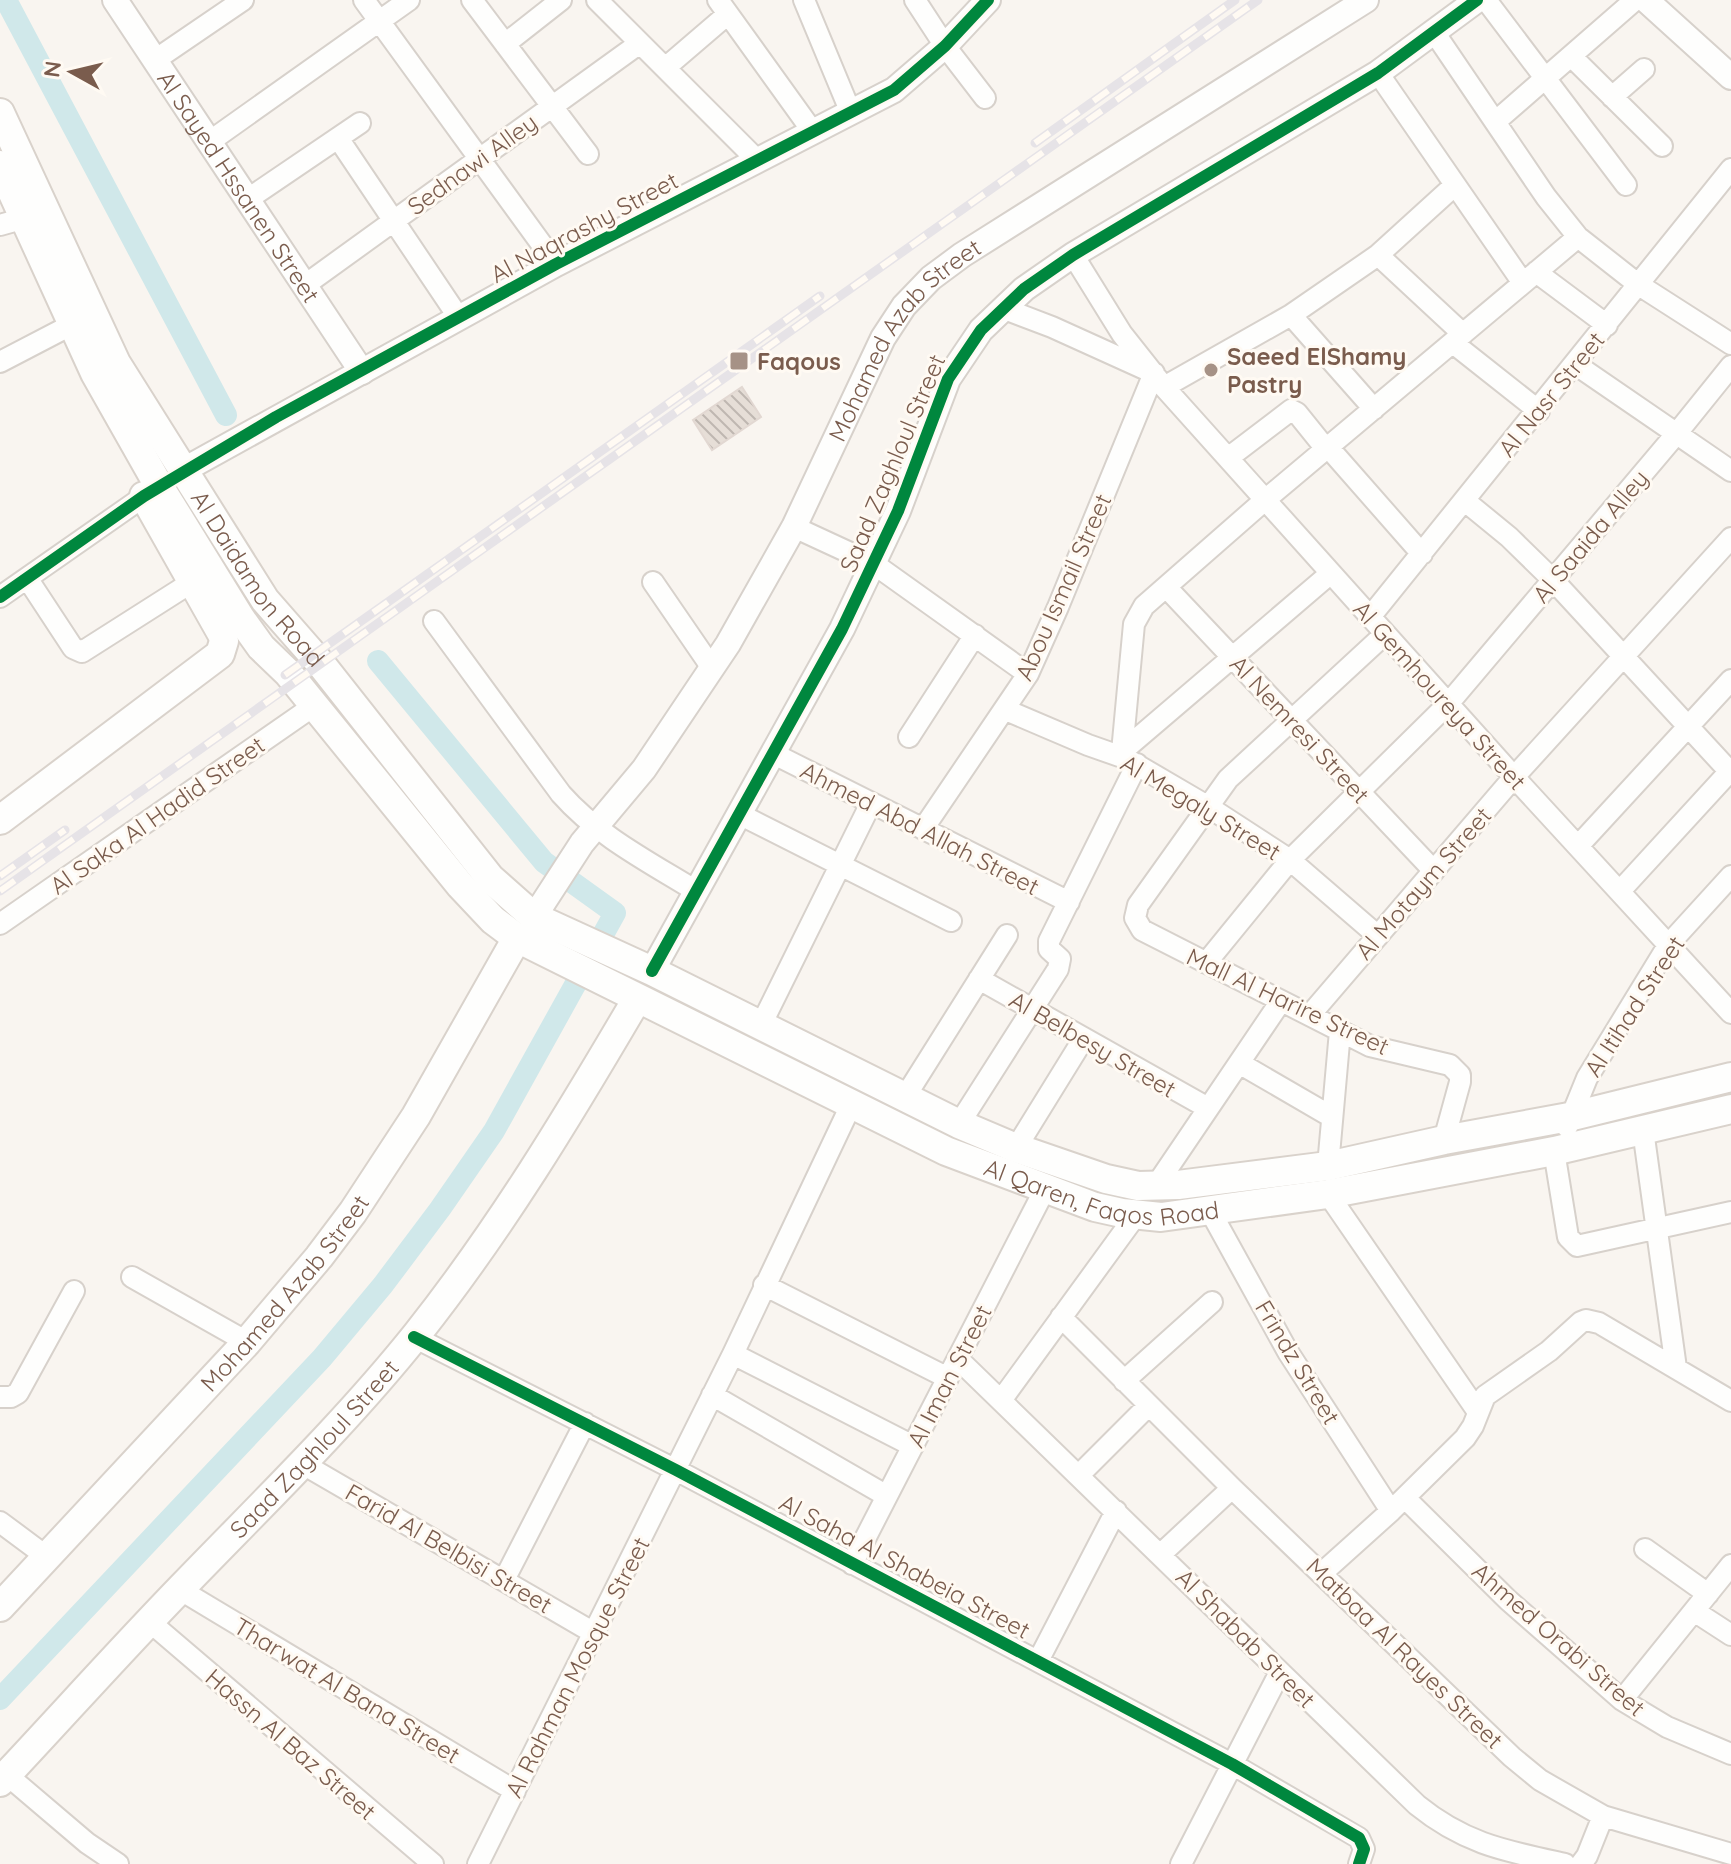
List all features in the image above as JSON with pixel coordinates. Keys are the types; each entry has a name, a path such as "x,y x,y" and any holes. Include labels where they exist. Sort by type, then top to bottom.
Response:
{"main road":[{"name":"Al Daidamon Road","path":"0,113 105,368 162,484 251,633 315,705 460,885 493,920 538,926"},
{"name":"Al Daidamon Road","path":"0,165 12,221 73,324 105,368"},
{"name":"Al Daidamon Road","path":"162,484 313,654 490,878 538,926"},
{"path":"0,820 220,654 224,641 222,634 192,582 162,484"},
{"path":"399,810 421,792"},
{"name":"Al Qaren, Faqos Road","path":"538,926 652,971 959,1124 1016,1148 1106,1179 1155,1187 1328,1166 1569,1117 1731,1077"},
{"name":"Al Qaren, Faqos Road","path":"538,926 611,986 946,1151 1095,1207 1136,1215 1161,1217 1328,1194 1557,1151 1731,1109"},
{"name":"Mohamed Azab Street","path":"0,1607 247,1342 319,1257 385,1165 538,926"},
{"name":"Saad Zaghloul Street","path":"4,1778 179,1589 303,1464 414,1337 512,1206 556,1138 637,999"}],"street":[{"name":"Al Sayed Hssanen Street","path":"115,0 362,372"},
{"path":"155,60 243,0"},
{"path":"364,0 556,264"},
{"path":"209,142 409,0"},
{"path":"472,0 588,154"},
{"path":"505,44 561,0"},
{"path":"597,0 758,161"},
{"path":"804,0 851,113"},
{"path":"915,0 985,98"},
{"name":"Al Naqrashy Street","path":"162,484 556,264 894,90 945,46 988,0"},
{"name":"Saad Zaghloul Street","path":"652,971 842,629 898,511 948,379 963,353 1002,308 1073,255 1378,73 1477,0"},
{"path":"1486,0 1626,185"},
{"path":"1495,122 1635,0"},
{"name":"Mohamed Azab Street","path":"538,926 589,836 644,769 712,668 766,578 794,527 883,338 904,306 931,278 962,255 1361,2"},
{"path":"1660,4 1731,77"},
{"path":"665,68 723,7 813,132"},
{"path":"1434,32 1578,237 1639,285 1731,344"},
{"name":"Sednawi Alley","path":"305,285 640,43"},
{"path":"1571,56 1662,146"},
{"path":"1612,97 1644,69"},
{"path":"1378,73 1455,185 1529,278 1607,325"},
{"path":"248,199 360,123"},
{"path":"338,138 459,318"},
{"name":"Al Nasr Street","path":"1370,617 1730,174"},
{"path":"1159,380 1291,315 1378,255 1455,185"},
{"path":"959,1124 1060,964 1060,959 1051,951 1049,944 1069,902 1125,757 1134,624 1144,606 1578,237"},
{"name":"Al Gemhoureya Street","path":"1073,255 1122,334 1159,380 1448,704 1731,1013"},
{"path":"1378,255 1458,338 1539,411"},
{"name":"Al Gemhoureya Street","path":"1002,308 1101,348 1159,380"},
{"path":"1291,315 1374,409"},
{"path":"0,362 73,324"},
{"path":"1575,364 1731,471"},
{"name":"Al Saaida Alley","path":"1206,963 1290,860 1448,704 1731,366"},
{"name":"Abou Ismail Street","path":"923,829 1028,674 1159,380"},
{"path":"1228,458 1291,410 1297,413 1422,554"},
{"path":"0,597 162,484"},
{"path":"1465,501 1509,537 1553,580 1731,771 1620,891"},
{"path":"794,527 874,564 1028,674"},
{"name":"Al Motaym Street","path":"1310,1015 1514,777 1731,538"},
{"path":"1125,757 1232,658 1331,573"},
{"path":"27,578 73,648 82,652 192,582"},
{"path":"653,582 712,668"},
{"name":"Al Nemresi Street","path":"1166,587 1434,871"},
{"path":"434,621 589,836 696,891"},
{"path":"1207,806 1228,779 1385,634"},
{"path":"909,737 975,635"},
{"path":"1579,845 1731,680"},
{"name":"Al Saka Al Hadid Street","path":"0,924 315,705"},
{"name":"Al Megaly Street","path":"1006,710 1088,745 1125,757 1207,806 1290,860 1378,936"},
{"name":"Ahmed Abd Allah Street","path":"772,753 1069,902"},
{"path":"761,1025 871,803"},
{"name":"Mall Al Harire Street","path":"1207,806 1138,905 1135,918 1142,930 1340,1031 1383,1050 1456,1069 1460,1082 1444,1140"},
{"path":"739,814 951,921"},
{"name":"Al Itihad Street","path":"1557,1151 1587,1078 1669,944 1731,876"},
{"path":"905,1097 1007,935"},
{"name":"Al Belbesy Street","path":"979,979 1208,1108"},
{"path":"1155,1187 1281,1001"},
{"path":"1328,1166 1340,1031"},
{"path":"1016,1148 1084,1038"},
{"path":"1239,1063 1332,1117"},
{"name":"Al Rahman Mosque Street","path":"478,1864 676,1470 851,1105"},
{"path":"1643,1130 1676,1368"},
{"path":"1557,1151 1568,1237 1573,1245 1581,1246 1731,1212"},
{"name":"Al Iman Street","path":"852,1564 1045,1189"},
{"path":"1328,1194 1478,1412"},
{"name":"Frindz Street","path":"1209,1209 1288,1352 1398,1505"},
{"path":"1002,1399 1136,1215"},
{"path":"132,1277 247,1342"},
{"path":"764,1285 948,1378"},
{"path":"0,1397 18,1393 74,1291"},
{"path":"1124,1381 1212,1302"},
{"name":"Matbaa Al Rayes Street","path":"1061,1317 1232,1488 1512,1757 1540,1780 1603,1816 1731,1854"},
{"path":"1322,1573 1398,1505 1465,1438 1485,1396 1531,1365 1586,1320 1599,1323 1731,1401"},
{"name":"Al Saha Al Shabeia Street","path":"414,1337 676,1470 1232,1764 1359,1838 1361,1860"},
{"path":"733,1354 913,1446"},
{"name":"Al Shabab Street","path":"958,1359 1417,1805 1461,1836 1565,1864"},
{"path":"712,1395 887,1496"},
{"path":"1079,1475 1149,1405"},
{"path":"504,1580 585,1423"},
{"name":"Farid Al Belbisi Street","path":"303,1464 594,1633"},
{"path":"1161,1554 1232,1488"},
{"name":"Ahmed Orabi Street","path":"1398,1505 1622,1700 1667,1727 1731,1754"},
{"path":"1038,1661 1116,1511"},
{"path":"0,1522 47,1557"},
{"path":"1645,1549 1708,1594"},
{"path":"1622,1700 1731,1565"},
{"name":"Tharwat Al Bana Street","path":"179,1589 515,1791"},
{"path":"1694,1611 1731,1635"},
{"name":"Hassn Al Baz Street","path":"150,1622 433,1864"},
{"path":"1181,1864 1280,1672"},
{"path":"4,1778 104,1861"},
{"path":"1581,1864 1603,1816"}],"building":[{"path":"742,387 761,417 712,450 693,420"}],"waterway":[{"path":"6,0 226,415"},
{"path":"0,1699 322,1358 383,1285 494,1131 615,913 544,862 378,661"}],"railway":[{"path":"1035,143 1235,0"},
{"path":"0,891 1258,0"},
{"path":"285,675 820,296"},
{"path":"0,876 65,830"}],"cycle path":[{"path":"0,597 144,496 276,417 556,264 894,90 945,46 988,0"},
{"path":"652,971 842,629 898,511 948,379 981,330 1024,289 1073,255 1378,73 1477,0"},
{"path":"414,1337 676,1470 1232,1764 1359,1838 1364,1849 1359,1864"}],"place":[{"name":"Faqous","path":"739,361"},
{"name":"Saeed ElShamy Pastry","path":"1211,370"}]}
